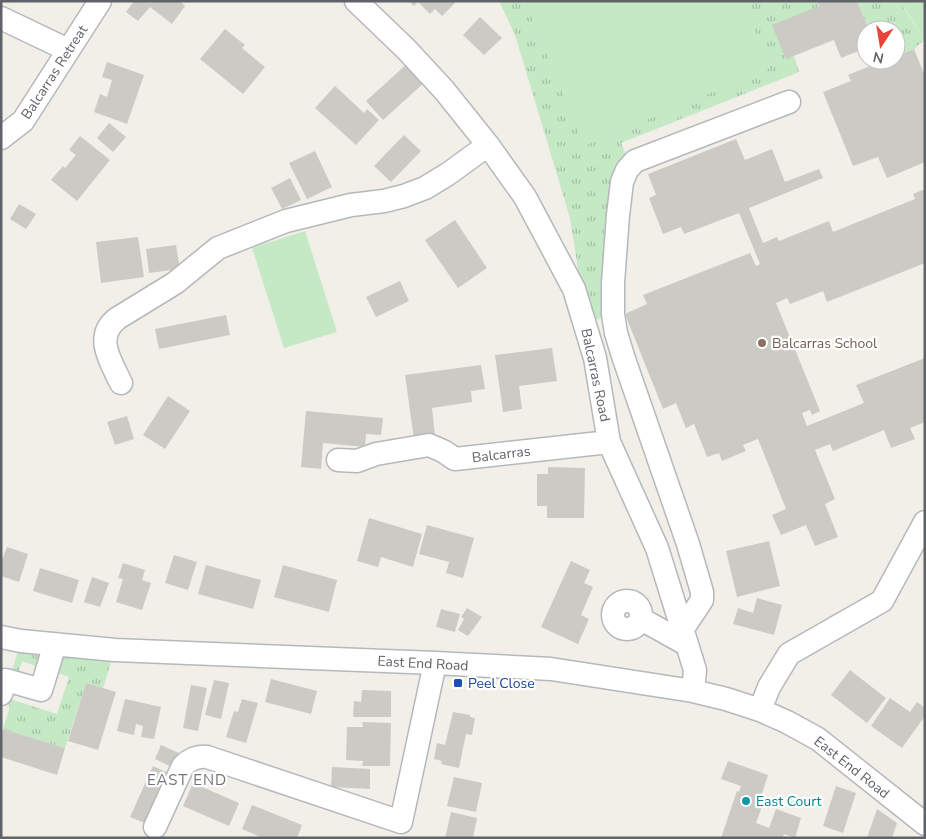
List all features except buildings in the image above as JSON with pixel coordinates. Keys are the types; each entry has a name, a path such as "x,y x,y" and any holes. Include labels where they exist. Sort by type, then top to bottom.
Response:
{"street":[{"name":"Balcarras Retreat","path":"1,138 22,121 100,1"},
{"name":"Balcarras Road","path":"356,1 406,49 444,90 488,145 525,197 574,289 595,358 609,442 657,548 694,670 693,691"},
{"path":"1,18 68,50"},
{"path":"640,619 684,637 702,600 702,592 688,544 616,333 613,314 613,282 622,182 626,170 635,161 789,102"},
{"path":"122,383 105,347 106,332 110,325 118,318 175,283 218,248 286,221 351,205 384,201 425,188 488,145"},
{"path":"589,336 616,333"},
{"name":"Balcarras","path":"338,460 358,461 376,454 429,445 456,459 609,442"},
{"path":"760,710 769,687 789,654 882,601 925,522"},
{"name":"East End Road","path":"1,636 21,641 122,650 551,669 693,691 760,710 818,739 925,824"},
{"path":"1,694 6,680 41,690 55,644"},
{"path":"155,827 183,766 199,756 207,757 401,822 435,663"}],"green space":[{"path":"499,1 817,1 819,6 786,59 794,56 799,72 621,143 631,166 613,314 593,321 581,288 570,218 515,35"},
{"path":"525,1 743,1 770,68 584,146"},
{"path":"857,1 907,1 902,5 924,40 914,49 906,52 906,20 865,20"},
{"path":"907,1 925,1 925,41 902,4"},
{"path":"305,231 337,332 284,348 252,248"},
{"path":"21,641 47,643 39,667 22,661 10,699 57,714 69,677 52,671 60,645 115,650 103,688 86,683 65,748 3,729 10,706 2,703"}],"place":[{"name":"Balcarras School","path":"762,343"},
{"name":"Peel Close","path":"458,683"},
{"name":"East Court","path":"746,801"}],"district":[{"name":"EAST END","path":"187,780"}]}
